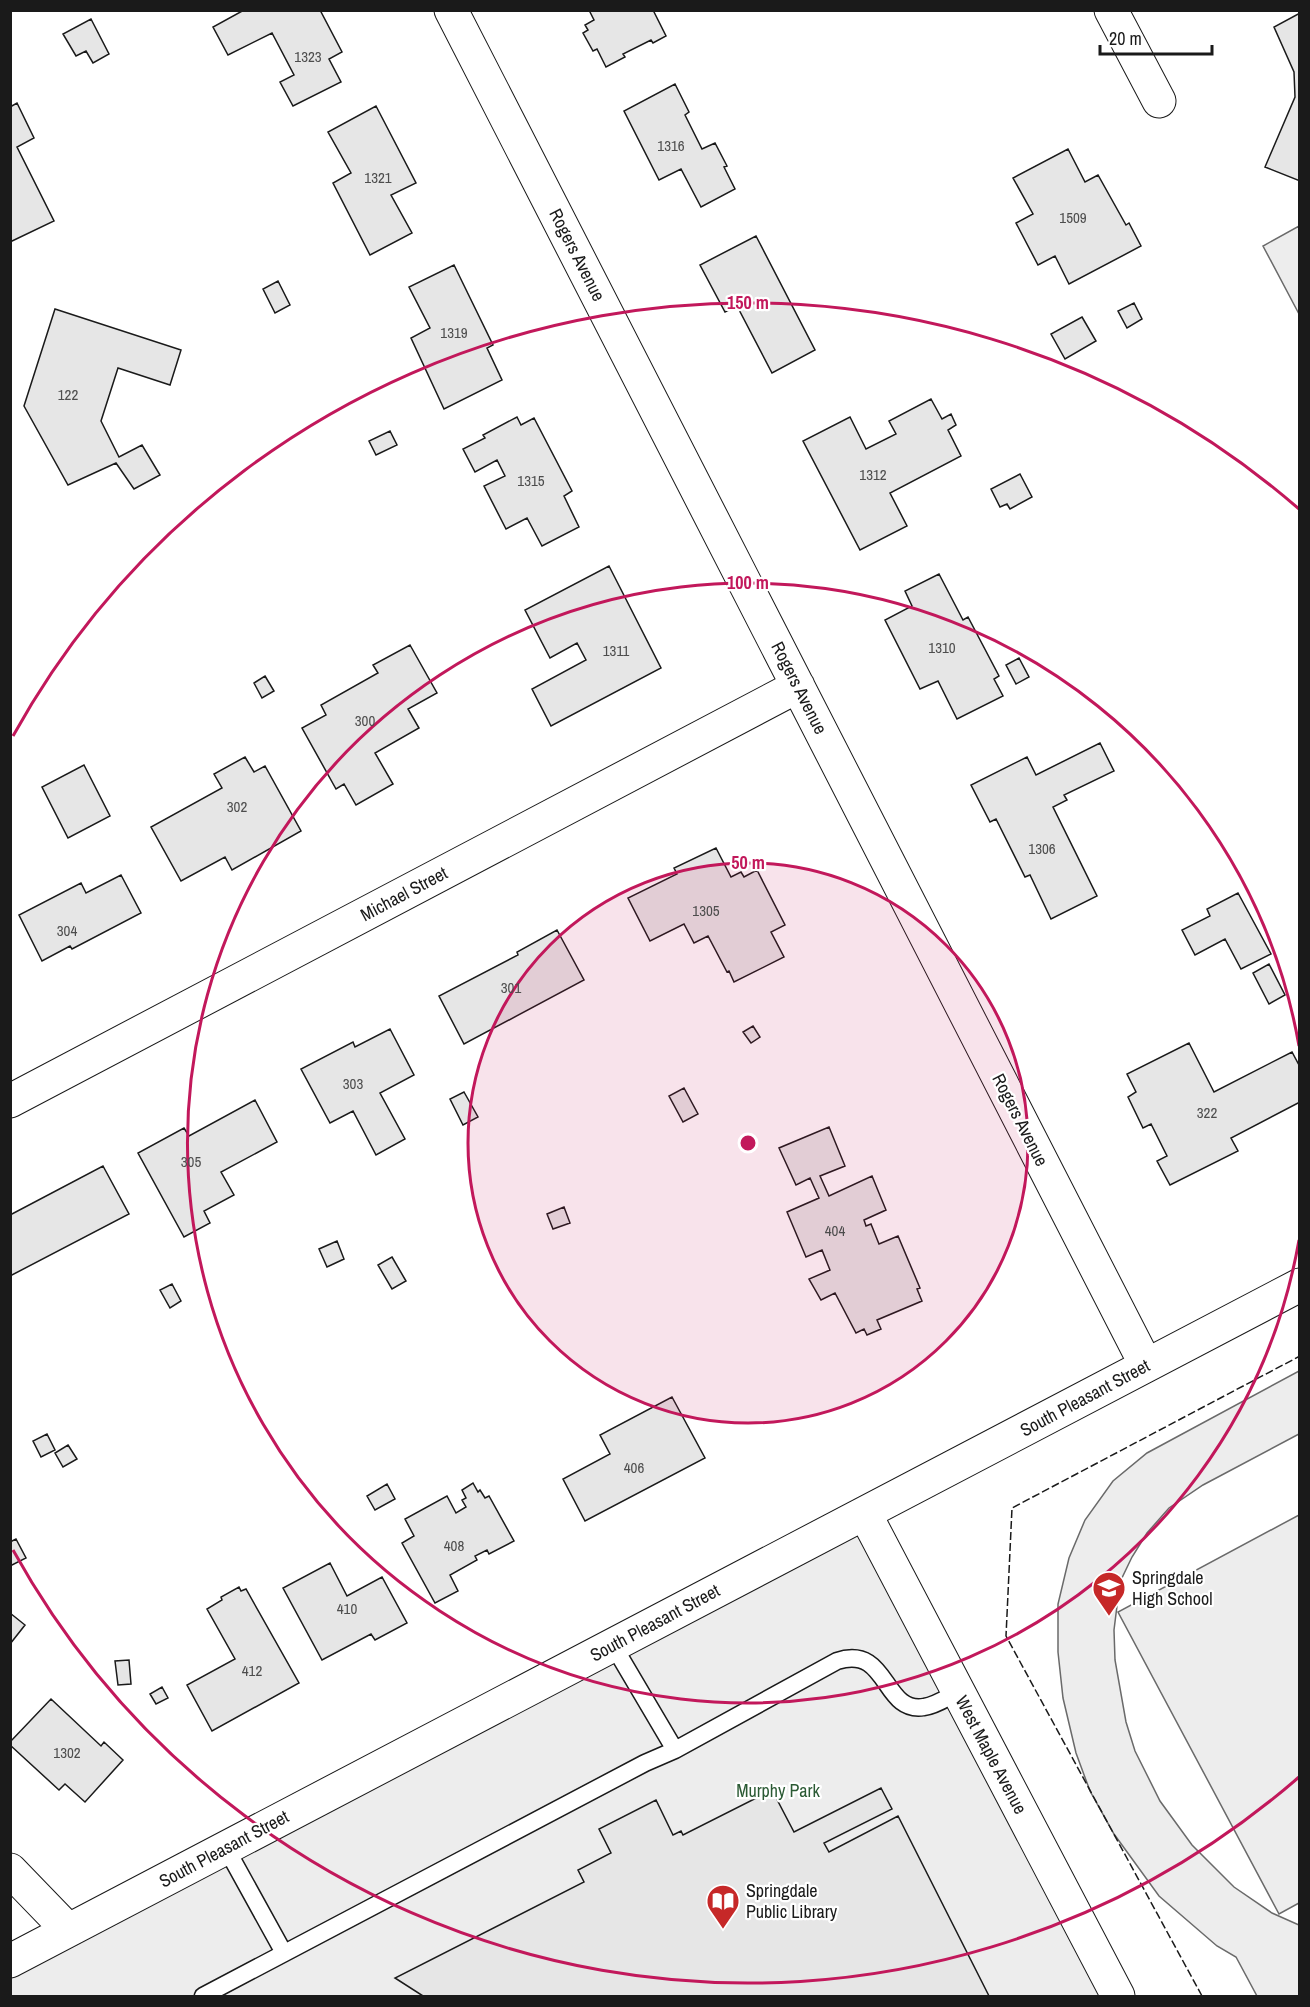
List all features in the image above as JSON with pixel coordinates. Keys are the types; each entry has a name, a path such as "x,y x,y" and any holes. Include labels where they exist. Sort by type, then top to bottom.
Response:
{"street":[{"name":"Rogers Avenue","path":"451,10 1146,1365"},
{"path":"1111,10 1159,101"},
{"name":"Michael Street","path":"10,1101 798,686"},
{"name":"South Pleasant Street","path":"10,1961 1299,1285"},
{"name":"West Maple Avenue","path":"865,1514 1118,1996"},
{"path":"10,1870 68,1930"}],"lane":[{"path":"613,1646 675,1750"},
{"path":"203,1996 645,1763 675,1750 837,1661 858,1657 874,1666 895,1697 908,1706 924,1707 958,1692"},
{"path":"225,1848 284,1953"}],"shaded area":[{"path":"1299,226 1299,314 1263,246"},
{"path":"1299,1371 1299,1434 1203,1485 1169,1508 1147,1533 1120,1582 1114,1630 1115,1660 1126,1722 1135,1751 1160,1801 1192,1845 1234,1887 1272,1913 1299,1925 1299,1996 1257,1996 1236,1957 1217,1946 1159,1896 1114,1834 1090,1791 1076,1753 1063,1698 1058,1652 1058,1604 1069,1558 1085,1520 1113,1481 1147,1453"},
{"name":"Murphy Park","path":"865,1514 1118,1996 11,1996 11,1961"},
{"path":"1299,1515 1299,1903 1279,1914 1118,1612"}],"building":[{"path":"244,10 320,10 342,52 329,59 341,82 293,106 280,82 294,75 272,33 228,55 213,27"},
{"path":"589,10 653,10 666,36 653,43 651,40 623,54 625,57 606,67 597,49 593,51 583,33 588,30 585,25 594,20"},
{"path":"1300,13 1300,181 1265,167 1295,97 1294,72 1274,27"},
{"path":"91,19 109,54 93,63 86,51 76,56 63,34"},
{"path":"675,84 689,112 685,115 702,149 715,143 727,166 724,167 735,189 701,207 681,169 659,180 624,111"},
{"path":"17,103 34,138 17,147 54,221 10,242 10,107"},
{"path":"376,106 416,183 391,195 412,233 370,255 333,183 351,173 328,132"},
{"path":"1068,149 1085,182 1098,175 1126,225 1129,223 1141,246 1069,284 1055,256 1038,265 1016,223 1033,214 1013,178"},
{"path":"756,236 815,350 772,373 737,306 725,312 700,265"},
{"path":"454,265 493,345 487,348 502,380 444,409 411,338 430,328 409,287"},
{"path":"278,281 290,305 275,313 263,289"},
{"path":"1134,303 1142,319 1127,328 1118,311"},
{"path":"55,309 181,350 170,385 118,368 101,421 119,457 142,445 160,475 134,489 116,463 68,485 24,406"},
{"path":"1082,317 1096,341 1065,359 1051,334"},
{"path":"931,399 942,419 951,414 956,425 948,430 961,456 890,493 907,526 860,550 803,441 850,417 866,449 896,434 889,421"},
{"path":"517,417 521,425 534,418 572,491 564,496 579,527 542,546 527,518 506,529 484,486 505,476 497,460 475,472 463,449 485,438 483,435"},
{"path":"390,431 397,445 376,455 369,441"},
{"path":"1020,474 1032,497 1010,509 1007,504 1000,507 991,489"},
{"path":"609,566 661,668 551,726 532,689 586,660 577,643 550,658 525,610"},
{"path":"939,574 963,620 968,617 999,676 994,679 1003,696 957,719 938,681 920,689 885,620 912,606 905,591"},
{"path":"410,645 437,693 408,709 419,728 375,753 393,784 356,805 344,784 336,789 302,728 326,715 321,705 378,673 373,665"},
{"path":"1019,658 1029,677 1016,684 1006,665"},
{"path":"265,676 274,691 262,698 254,683"},
{"path":"1100,743 1114,771 1064,795 1067,800 1053,807 1097,896 1051,919 1030,875 1025,877 996,819 990,822 971,785 1027,757 1036,775"},
{"path":"245,757 254,772 265,766 301,831 232,870 225,857 181,881 151,827 222,788 214,774"},
{"path":"84,765 110,816 68,838 42,787"},
{"path":"716,848 731,877 741,872 744,877 757,870 785,925 771,932 784,957 734,982 708,936 694,943 684,924 650,941 628,898 677,874 674,868"},
{"path":"121,875 141,913 72,949 70,946 42,961 19,915 81,883 86,893"},
{"path":"1238,893 1271,954 1241,969 1225,939 1195,955 1182,930 1210,916 1207,909"},
{"path":"557,930 584,980 464,1044 439,996 518,955 517,952"},
{"path":"1269,964 1285,995 1269,1004 1253,973"},
{"path":"753,1026 760,1037 751,1043 743,1032"},
{"path":"390,1029 414,1075 380,1093 405,1139 376,1155 353,1111 330,1123 301,1069 353,1042 355,1047"},
{"path":"1189,1043 1214,1092 1292,1052 1300,1067 1300,1102 1231,1138 1238,1151 1170,1185 1157,1161 1167,1156 1151,1124 1143,1128 1128,1097 1136,1092 1127,1074"},
{"path":"684,1088 698,1114 683,1122 669,1096"},
{"path":"464,1092 478,1117 463,1125 450,1099"},
{"path":"255,1100 277,1142 221,1172 234,1195 204,1211 210,1223 184,1237 138,1153 184,1128 189,1136"},
{"path":"829,1127 845,1166 820,1176 829,1196 872,1176 886,1210 864,1220 866,1226 871,1224 879,1244 898,1236 920,1288 917,1289 922,1301 877,1320 881,1329 867,1335 864,1329 856,1333 835,1293 821,1300 809,1279 830,1270 822,1250 806,1257 787,1212 819,1198 810,1178 796,1185 779,1148"},
{"path":"103,1166 129,1214 10,1276 10,1215"},
{"path":"564,1207 570,1223 553,1229 547,1214"},
{"path":"337,1241 344,1259 327,1267 319,1249"},
{"path":"392,1257 406,1281 392,1289 378,1265"},
{"path":"172,1284 181,1301 170,1308 160,1290"},
{"path":"672,1397 705,1458 585,1521 563,1479 610,1454 600,1435"},
{"path":"47,1434 55,1450 41,1457 33,1441"},
{"path":"68,1445 77,1459 63,1467 55,1453"},
{"path":"473,1483 485,1498 489,1496 514,1541 489,1554 487,1550 475,1556 477,1560 450,1575 458,1591 435,1603 402,1543 414,1536 405,1519 447,1496 456,1513 466,1507 462,1500 466,1498 462,1490"},
{"path":"387,1484 395,1499 375,1510 367,1496"},
{"path":"16,1539 26,1558 10,1566 10,1542"},
{"path":"330,1563 347,1596 382,1577 407,1623 375,1640 371,1634 322,1660 283,1588"},
{"path":"239,1587 241,1591 246,1589 299,1683 212,1731 187,1685 235,1659 207,1609 222,1600 221,1597"},
{"path":"10,1613 25,1625 10,1644"},
{"path":"129,1660 131,1684 118,1685 115,1661"},
{"path":"162,1687 168,1698 156,1704 150,1694"},
{"path":"51,1699 101,1746 104,1742 123,1760 85,1802 65,1784 59,1790 10,1745 10,1742"},
{"name":"Springdale Public Library","path":"881,1788 892,1809 824,1843 829,1852 898,1816 989,1996 423,1996 395,1978 584,1882 578,1870 611,1853 599,1829 656,1800 673,1835 681,1831 683,1835 772,1790 794,1832"}],"fence":[{"path":"1202,1996 1006,1636 1012,1508 1300,1356"}],"place":[{"name":"Springdale High School","path":"1109,1617"},
{"name":"Springdale Public Library","path":"723,1930"}]}
